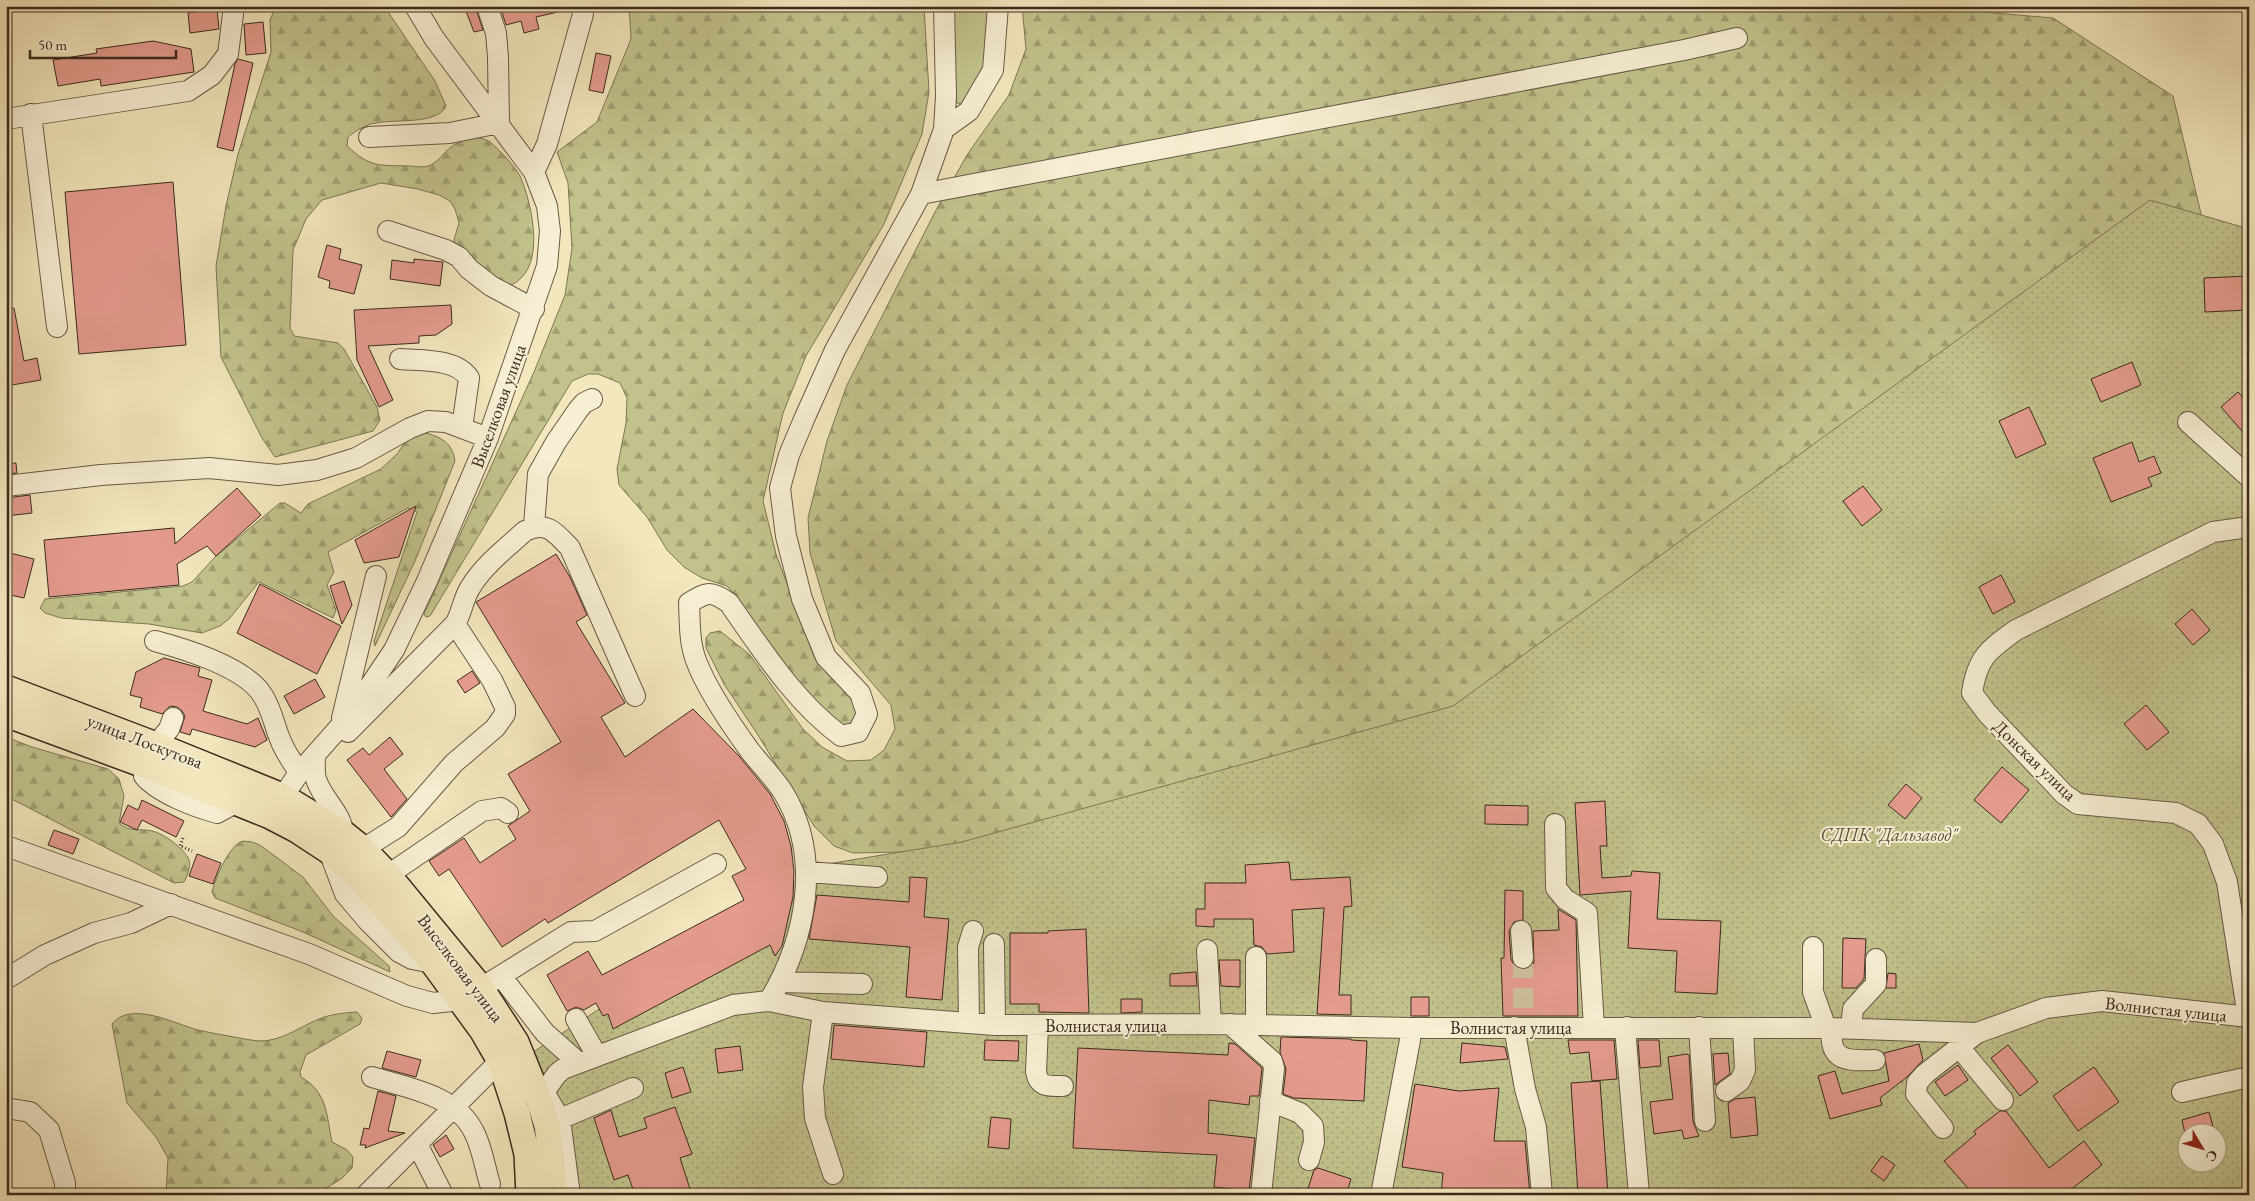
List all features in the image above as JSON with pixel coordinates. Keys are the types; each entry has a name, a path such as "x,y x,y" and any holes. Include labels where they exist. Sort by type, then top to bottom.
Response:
{"main road":[{"name":"улица Лоскутова","path":"6,688 151,755 276,806"},
{"name":"улица Лоскутова","path":"6,714 151,755 237,802 276,806"},
{"name":"Выселковая улица","path":"276,806 298,830 363,849 388,875 481,988 516,1042 541,1095 552,1158 554,1195"},
{"name":"Выселковая улица","path":"336,842 357,876 433,964 481,988"},
{"name":"Выселковая улица","path":"481,988 482,1030 500,1061 517,1113 527,1154 529,1195"}],"street":[{"path":"6,119 188,91 212,75 228,54 234,6"},
{"name":"Выселковая улица","path":"276,806 299,773 352,714 394,650 427,581 488,438 534,309 547,266 550,231 547,206 534,172 434,38 415,6"},
{"path":"370,138 450,134 499,124 496,32 487,6"},
{"path":"534,172 547,144 558,96 583,14 583,6"},
{"path":"769,1001 781,982 802,921 807,872 800,829 783,792 748,749 715,698 697,663 690,633 690,603 705,593 717,595 729,603 791,689 816,715 841,736 858,732 867,714 860,692 826,657 802,599 786,536 780,488 789,455 835,350 921,194 944,129 946,96 944,6"},
{"path":"944,129 969,112 993,70 998,6"},
{"path":"921,194 1664,54 1737,38"},
{"path":"31,114 57,326"},
{"path":"388,231 446,250 459,257 469,270 491,286 534,309"},
{"path":"400,358 454,365 464,370 469,378 462,428"},
{"path":"534,526 538,474 556,442 578,410 584,402 592,398"},
{"path":"6,486 101,475 208,468 278,475 317,470 356,458 410,428 428,421 446,422 488,438"},
{"path":"2188,422 2249,476"},
{"path":"376,576 336,732 346,734 365,717 456,624 461,614 464,598 476,580 525,531 534,526 544,526 555,533 570,548 635,696"},
{"name":"Донская улица","path":"2248,1017 2227,882 2213,844 2198,824 2176,813 2078,804 2058,788 1987,713 1972,694 1975,672 1990,648 2016,630 2213,532 2249,527"},
{"path":"363,849 398,827 454,763 495,728 505,714 505,707 492,680 456,624"},
{"path":"155,640 198,653 248,680 263,694 274,717 280,740 299,773"},
{"path":"151,755 169,729 173,718"},
{"path":"315,755 316,778 328,803 342,822 336,842"},
{"path":"388,875 482,811 501,808 508,813"},
{"path":"1555,824 1556,888 1565,899 1587,913 1594,1027"},
{"path":"6,846 309,954 408,996 433,1003 481,988 571,932 595,931 716,864"},
{"path":"807,872 876,877"},
{"path":"6,979 45,955 94,934 131,922 171,904"},
{"path":"969,1023 968,947 973,931"},
{"path":"1521,931 1523,958"},
{"path":"994,944 995,1025"},
{"path":"1812,947 1813,992 1836,1028"},
{"path":"1207,950 1220,1024 1272,1061 1274,1068 1260,1195"},
{"path":"1256,957 1256,1024"},
{"path":"1875,1060 1852,1061 1841,1057 1833,1048 1831,1040 1836,1028 1876,984 1876,959"},
{"path":"781,982 862,984"},
{"path":"481,988 545,1033 588,1059"},
{"name":"Волнистая улица","path":"541,1095 557,1074 588,1059 732,1004 769,1001 823,1012 995,1025 1256,1024 1410,1028 1520,1025 1836,1028 1977,1033 2046,1008 2102,1001 2248,1017"},
{"path":"823,1012 812,1087 815,1118 833,1174"},
{"path":"576,1019 588,1059"},
{"path":"1038,1025 1037,1079 1047,1086 1064,1086"},
{"path":"1520,1025 1525,1089 1536,1127 1542,1195"},
{"path":"1627,1027 1626,1040 1639,1195"},
{"path":"1699,1027 1705,1121"},
{"path":"1381,1195 1410,1040 1410,1028"},
{"path":"1726,1091 1740,1081 1745,1070 1743,1028"},
{"path":"1944,1128 1916,1094 1918,1083 1936,1064 1977,1033"},
{"path":"1959,1047 2004,1100"},
{"path":"366,1195 500,1061"},
{"path":"372,1077 423,1092 455,1107 474,1132 490,1184"},
{"path":"2182,1092 2249,1077"},
{"path":"560,1119 632,1088"},
{"path":"541,1095 553,1104 560,1119 570,1195"},
{"path":"1270,1101 1300,1113 1313,1126 1314,1142 1308,1160"},
{"path":"6,1108 30,1112 50,1130 65,1183 65,1195"},
{"path":"417,1144 443,1195"}],"path":[{"path":"183,838 180,846 192,851"}],"green space":[{"path":"276,6 384,6 435,81 446,106 441,112 425,119 369,125 348,137 347,146 362,158 375,164 424,167 435,163 451,147 470,138 481,138 490,142 502,153 520,176 531,213 534,243 528,268 521,278 510,285 504,284 456,247 454,240 459,223 455,209 450,201 439,195 418,189 381,183 322,200 306,219 293,250 290,328 294,336 338,343 344,349 377,407 380,420 373,431 275,457 262,438 221,357 216,266 226,206 238,154 271,52 270,20"},
{"path":"629,6 924,6 929,92 922,134 884,224 806,356 783,413 763,501 776,554 815,659 846,691 857,707 852,721 844,727 833,723 790,673 738,598 727,586 702,578 684,567 667,550 647,517 619,485 617,469 626,423 627,398 620,383 598,374 588,374 572,381 430,616 426,617 424,614 534,372 565,295 572,248 568,183 557,152 597,122 631,39"},
{"path":"953,6 989,6 985,68 966,101 961,104 957,103 955,96"},
{"path":"1022,6 1911,6 2053,18 2173,96 2207,239 1692,646 931,862 902,852 853,853 834,846 814,826 724,684 706,648 706,638 710,633 720,631 750,655 803,729 822,747 847,761 871,760 884,750 895,729 891,705 836,641 810,553 808,518 827,441 847,385 936,210 967,155 1009,95 1026,49"},
{"name":"СДПК \"Дальзавод\"","path":"2150,200 2249,229 2249,1195 556,1195 530,1054 821,865 962,842 1453,706"},
{"path":"423,432 445,441 454,455 455,461 415,561 375,646 374,641 417,512 408,508 328,552 334,572 327,585 336,610 333,618 259,582 229,619 220,626 202,633 149,624 61,618 45,613 40,608 45,599 183,586 192,582 215,557 280,503 285,503 301,513 308,504 381,469 397,454 406,441"},
{"path":"6,737 32,747 108,769 119,779 124,796 119,823 131,829 157,832 178,847 189,860 184,882 174,883 6,796"},
{"path":"243,841 260,845 303,877 333,916 389,966 390,972 303,932 215,898 212,892 223,863 233,849"},
{"path":"357,1012 362,1018 360,1024 306,1055 300,1072 301,1077 310,1083 321,1097 327,1113 332,1142 347,1150 353,1157 352,1168 341,1179 315,1195 166,1195 168,1158 156,1137 127,1103 112,1024 120,1017 130,1014 141,1014 166,1019 198,1030 260,1041 286,1035 324,1017"}],"building":[{"path":"464,6 475,6 483,30 474,32"},
{"path":"500,6 557,6 558,12 536,17 539,29 524,33 521,21 506,25"},
{"path":"217,9 219,29 190,33 188,13"},
{"path":"263,22 266,53 246,55 244,24"},
{"path":"153,41 191,49 194,72 101,86 100,79 58,86 53,60 97,53 96,49"},
{"path":"596,53 611,56 603,93 589,90"},
{"path":"238,59 253,63 233,151 217,147 235,64"},
{"path":"173,182 186,345 79,354 65,192"},
{"path":"327,245 341,249 339,259 362,265 354,294 329,288 330,281 318,277"},
{"path":"414,259 443,262 440,286 390,279 392,260 414,263"},
{"path":"2249,276 2249,310 2205,312 2204,278"},
{"path":"451,305 452,324 436,335 419,336 419,343 368,346 393,400 379,407 357,360 354,310"},
{"path":"14,308 24,361 37,358 41,380 6,386 6,309"},
{"path":"2132,362 2141,385 2101,402 2091,379"},
{"path":"2238,392 2249,404 2249,439 2221,407"},
{"path":"2029,407 2046,444 2016,458 1999,421"},
{"path":"2132,442 2139,462 2154,456 2161,473 2148,478 2152,486 2111,502 2093,458"},
{"path":"16,463 17,473 6,474 6,464"},
{"path":"1863,486 1882,510 1862,526 1843,501"},
{"path":"237,488 261,515 216,556 207,546 177,564 179,585 49,597 44,540 174,528 175,544"},
{"path":"30,495 32,513 6,516 6,498"},
{"path":"416,506 399,557 364,563 355,540"},
{"path":"6,552 34,559 24,598 6,594"},
{"path":"556,554 570,577 587,615 576,622 625,703 601,717 625,757 693,709 739,756 770,794 784,821 791,846 794,871 793,897 782,946 775,956 770,945 613,1029 608,1014 603,1016 596,1003 584,1010 576,1007 567,1011 547,975 588,951 602,975 744,900 732,876 746,869 719,820 548,923 545,919 502,947 449,869 439,876 429,861 464,838 480,863 516,839 508,826 530,811 508,774 561,742 476,602"},
{"path":"2001,575 2015,602 1993,614 1979,587"},
{"path":"344,581 352,605 342,624 330,586"},
{"path":"260,584 341,626 317,674 237,633"},
{"path":"2192,609 2210,630 2193,645 2175,624"},
{"path":"164,658 200,668 198,676 212,680 203,711 247,724 258,718 267,740 255,747 192,729 190,735 180,732 185,716 177,707 170,706 162,714 140,707 142,698 130,695 136,672"},
{"path":"472,671 480,683 465,693 457,681"},
{"path":"315,679 325,697 294,714 284,696"},
{"path":"2146,705 2169,732 2147,750 2124,724"},
{"path":"390,737 403,754 384,769 407,799 391,817 347,760 363,748 369,755"},
{"path":"2002,767 2029,790 2001,823 1974,800"},
{"path":"1906,784 1922,798 1905,819 1888,805"},
{"path":"142,800 184,821 176,837 142,820 137,830 120,822 128,805 138,810"},
{"path":"1605,801 1607,846 1600,846 1602,878 1631,876 1632,871 1660,873 1657,919 1721,921 1717,994 1675,992 1677,951 1628,948 1631,891 1580,895 1575,803"},
{"path":"1485,805 1528,806 1528,825 1485,824"},
{"path":"54,830 79,839 73,854 48,845"},
{"path":"197,854 221,863 213,884 189,876"},
{"path":"1289,862 1291,880 1350,877 1352,906 1344,907 1339,995 1351,995 1351,1015 1317,1014 1324,908 1292,910 1294,952 1267,954 1262,947 1254,945 1253,919 1214,919 1214,927 1196,926 1196,909 1205,909 1205,883 1246,883 1245,865"},
{"path":"910,877 927,878 924,917 949,919 942,1000 906,997 910,947 809,939 817,895 909,902"},
{"path":"1505,890 1523,891 1523,920 1514,922 1509,931 1511,959 1518,969 1529,968 1534,963 1533,931 1559,930 1558,909 1576,920 1578,1016 1503,1016 1501,958 1504,958"},
{"path":"1086,929 1089,1013 1039,1012 1039,1004 1010,1004 1010,933 1048,933 1048,931"},
{"path":"1843,938 1866,939 1864,979 1856,988 1842,988"},
{"path":"1219,960 1240,960 1240,987 1221,986"},
{"path":"1196,972 1197,986 1170,986 1170,974"},
{"path":"1888,973 1896,974 1896,988 1886,988"},
{"path":"1411,997 1429,997 1429,1016 1411,1016"},
{"path":"1121,999 1142,999 1142,1012 1121,1013"},
{"path":"834,1025 927,1032 924,1067 831,1059"},
{"path":"1281,1037 1367,1041 1364,1101 1294,1098 1283,1094 1286,1069 1280,1052"},
{"path":"985,1040 1019,1041 1018,1061 984,1060"},
{"path":"1568,1040 1614,1040 1617,1079 1592,1081 1589,1052 1570,1054"},
{"path":"1638,1040 1659,1040 1661,1066 1640,1068"},
{"path":"1229,1043 1235,1044 1262,1068 1259,1096 1250,1096 1249,1105 1209,1100 1208,1133 1255,1138 1249,1191 1214,1187 1217,1155 1073,1148 1078,1048 1228,1055"},
{"path":"1462,1043 1505,1047 1508,1059 1460,1063"},
{"path":"1919,1044 1923,1060 1907,1077 1880,1098 1882,1105 1830,1119 1818,1076 1835,1071 1842,1094 1889,1081 1884,1053"},
{"path":"2008,1045 2038,1082 2020,1096 1991,1058"},
{"path":"740,1046 743,1070 718,1073 715,1049"},
{"path":"387,1051 421,1060 416,1077 382,1068"},
{"path":"1728,1053 1730,1074 1715,1085 1713,1054"},
{"path":"1689,1055 1693,1122 1699,1136 1684,1139 1682,1130 1654,1134 1650,1102 1673,1099 1668,1057"},
{"path":"1958,1065 1968,1080 1945,1096 1935,1082"},
{"path":"683,1067 691,1092 672,1098 665,1073"},
{"path":"2094,1067 2119,1102 2078,1131 2053,1096"},
{"path":"1600,1081 1608,1195 1578,1195 1571,1083"},
{"path":"1415,1084 1459,1091 1499,1088 1494,1141 1525,1141 1530,1195 1441,1195 1443,1173 1402,1167"},
{"path":"378,1091 396,1096 388,1131 405,1133 365,1148 366,1145 360,1145 364,1128 369,1129"},
{"path":"1755,1097 1758,1135 1731,1138 1728,1103 1735,1099"},
{"path":"675,1107 692,1154 680,1158 692,1195 635,1195 628,1175 614,1180 594,1118 611,1110 619,1137 647,1128 644,1118"},
{"path":"2000,1111 2006,1111 2049,1168 2084,1141 2102,1165 2064,1195 1974,1195 1944,1161 1976,1134 1974,1131"},
{"path":"2209,1112 2212,1124 2183,1124 2182,1120"},
{"path":"991,1117 1011,1119 1009,1149 988,1147"},
{"path":"446,1135 454,1149 440,1157 433,1145"},
{"path":"1882,1156 1895,1165 1884,1181 1871,1171"},
{"path":"1318,1168 1351,1179 1346,1195 1306,1195 1314,1170"}],"tunnel":[{"path":"1523,958 1523,1019"}]}
